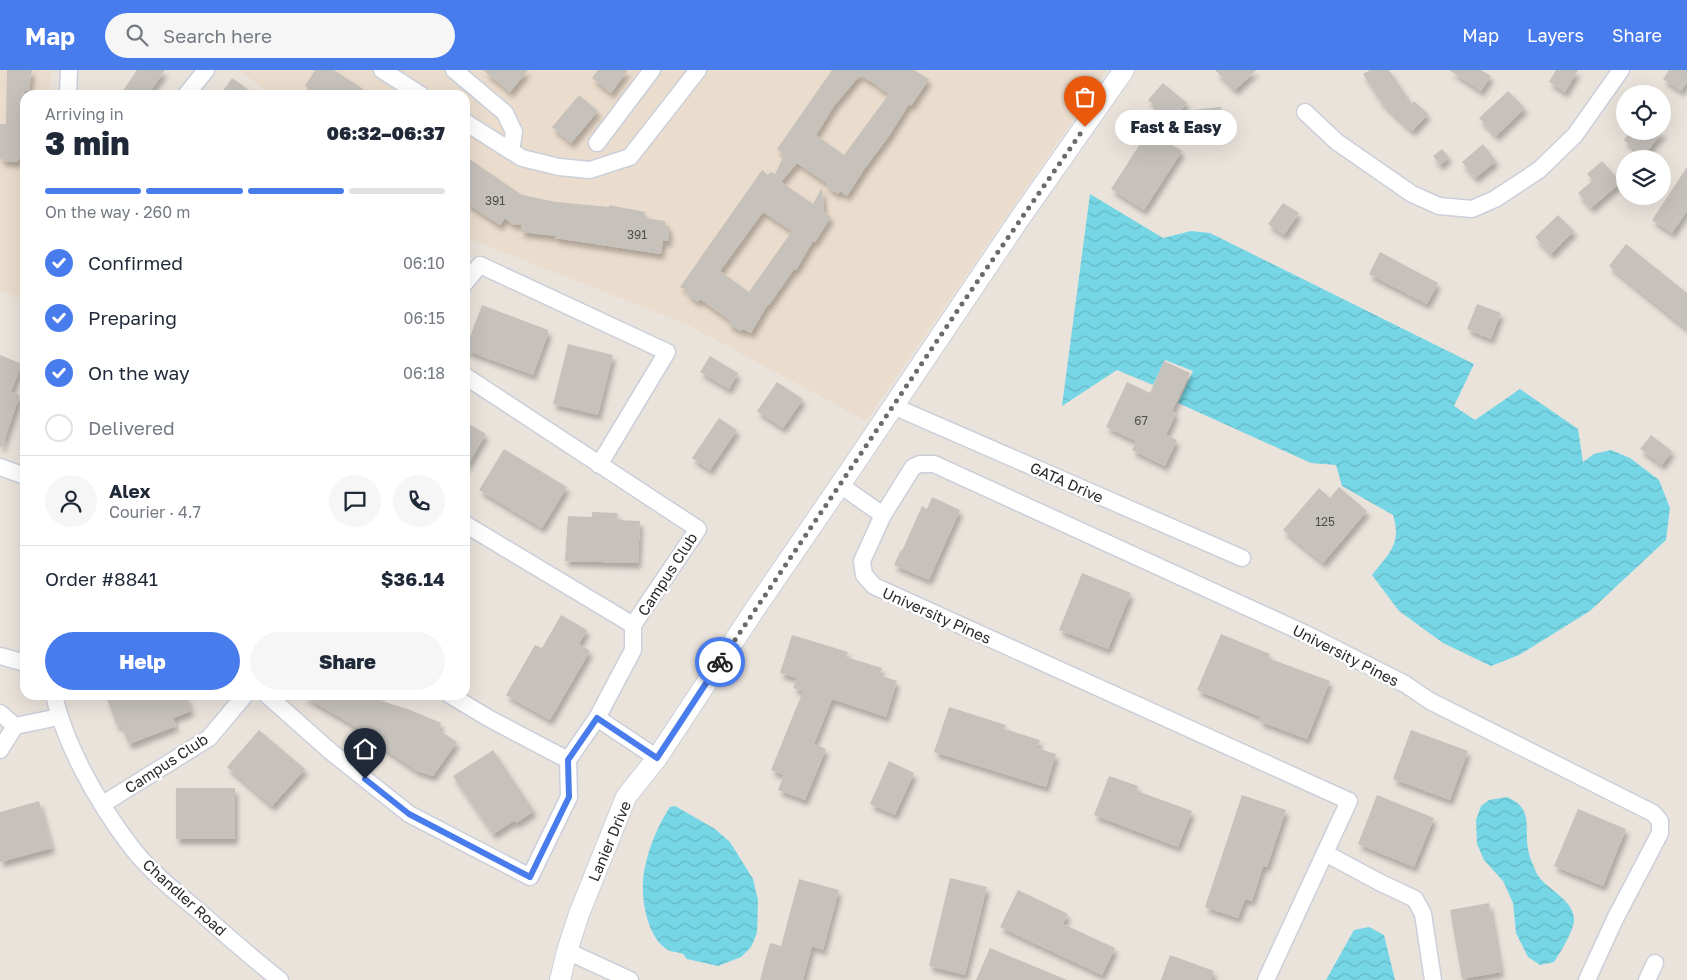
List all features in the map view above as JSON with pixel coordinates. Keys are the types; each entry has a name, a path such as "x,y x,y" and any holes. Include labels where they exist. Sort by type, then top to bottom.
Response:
{"street":[{"path":"68,90 69,70"},
{"path":"190,90 206,70"},
{"path":"382,70 413,90"},
{"path":"454,70 505,113 514,132 511,151"},
{"path":"596,142 652,70"},
{"path":"470,125 522,158 559,168 590,170 630,157 698,70"},
{"name":"Lanier Drive","path":"560,980 582,906 626,797 657,758 755,608 1124,70"},
{"path":"1305,112 1337,142 1412,194 1439,206 1472,209 1495,199 1539,170 1575,135 1621,70"},
{"path":"470,277 480,265 667,352 599,464"},
{"name":"Campus Club","path":"470,379 698,530 634,626 634,650 597,718 568,760"},
{"name":"GATA Drive","path":"893,406 1242,558"},
{"name":"University Pines","path":"1266,980 1349,801 874,586 864,575 862,562 883,515 913,467 920,464 934,464 1306,634 1405,684 1430,701 1653,813 1660,821 1660,833 1615,919 1587,980"},
{"path":"0,467 20,474"},
{"path":"840,486 883,515"},
{"path":"470,527 634,626"},
{"path":"0,656 20,662"},
{"name":"Chandler Road","path":"55,700 59,717 77,758 103,804 130,845 160,878 280,980"},
{"name":"Campus Club","path":"103,804 209,738 242,700"},
{"path":"273,700 330,751 409,814 530,877 569,797 568,760 458,700"},
{"path":"0,713 15,726"},
{"path":"0,750 15,726 59,717"},
{"path":"597,718 657,758"},
{"path":"1325,853 1415,899 1423,914 1433,980"},
{"path":"567,952 630,980"},
{"path":"1648,980 1655,964"}],"shaded area":[{"path":"0,70 51,70 50,90 20,90 20,299 0,290"},
{"path":"239,70 1107,70 866,421 686,324 470,239 470,90 265,90"}],"water":[{"path":"1090,194 1163,238 1191,231 1210,233 1474,364 1454,406 1475,420 1520,389 1578,429 1583,462 1594,454 1611,450 1630,458 1659,480 1670,508 1666,540 1590,611 1519,655 1491,666 1443,643 1399,611 1372,575 1395,541 1396,534 1393,515 1342,486 1336,465 1311,463 1178,403 1193,371 1165,360 1153,385 1117,370 1062,406"},
{"path":"1507,797 1521,807 1524,812 1529,852 1537,874 1541,880 1565,901 1573,913 1574,921 1571,931 1554,962 1540,965 1528,957 1516,933 1513,903 1503,881 1484,860 1477,844 1476,820 1481,806 1489,800"},
{"path":"675,806 715,829 730,842 753,879 758,900 757,933 751,947 741,957 718,966 687,959 683,954 669,951 658,942 646,913 643,881 648,855 661,822 670,807"},
{"path":"1369,927 1384,935 1395,980 1326,980 1354,930"}],"building":[{"path":"7,70 32,70 29,90 20,90 20,159 17,162 0,159 0,124 6,124"},
{"path":"137,70 165,70 151,90 123,90"},
{"path":"315,70 334,70 364,90 307,90 308,88 305,86"},
{"path":"483,70 528,70 510,92"},
{"path":"598,70 628,70 611,93 592,78"},
{"path":"832,70 914,70 929,79 911,106 909,104 847,196 840,191 838,194 826,186 828,184 797,163 781,182 813,204 822,187 824,212 831,217 815,242 813,241 796,270 794,269 768,304 751,333 743,329 741,331 728,324 730,320 700,299 698,302 686,293 689,291 680,287 762,170 768,175 771,172 775,174 784,155 777,149","holes":["860,75 889,94 844,155 816,135 834,106","763,212 792,231 749,292 720,271"]},
{"path":"1215,70 1256,70 1235,90"},
{"path":"1370,70 1389,70 1412,104 1414,101 1428,114 1412,131 1383,104 1363,74"},
{"path":"1449,70 1481,70 1491,76 1481,91"},
{"path":"1556,70 1578,70 1565,92 1549,82"},
{"path":"1669,70 1687,70 1687,82 1681,91 1663,79"},
{"path":"232,78 249,90 224,90"},
{"path":"1163,83 1187,103 1172,121 1148,100"},
{"path":"1508,91 1525,108 1496,136 1479,118"},
{"path":"579,95 598,111 571,143 552,127"},
{"path":"1221,107 1223,126 1192,130 1190,110"},
{"path":"1149,130 1182,151 1144,210 1111,189"},
{"path":"1624,140 1656,140 1648,150 1636,150"},
{"path":"1483,144 1496,161 1475,178 1462,162"},
{"path":"1442,149 1449,157 1440,165 1433,156"},
{"path":"470,159 522,195 556,202 609,207 609,205 645,212 645,218 665,221 665,226 669,226 669,241 663,241 661,254 521,232 522,225 512,224 505,218 500,225 470,205"},
{"path":"1602,161 1616,176 1616,186 1591,208 1578,193 1593,180 1587,174"},
{"path":"1687,167 1687,211 1672,233 1652,220 1662,205 1671,205 1671,191"},
{"path":"1283,203 1299,213 1284,235 1268,224"},
{"path":"1558,215 1574,231 1551,254 1535,237"},
{"path":"1626,244 1687,293 1687,329 1609,266"},
{"path":"1380,252 1438,283 1427,304 1369,274"},
{"path":"1477,304 1501,313 1491,339 1467,329"},
{"path":"482,305 548,330 533,375 470,352 470,337"},
{"path":"568,344 613,355 598,415 553,404"},
{"path":"0,355 20,363 20,369 11,392 20,395 2,447 0,447"},
{"path":"710,356 738,373 729,389 700,372"},
{"path":"1164,361 1190,373 1172,411 1176,413 1166,435 1177,440 1165,466 1132,450 1136,441 1106,427 1127,382 1150,393"},
{"path":"777,382 803,399 783,428 757,411"},
{"path":"719,418 737,430 710,470 692,458"},
{"path":"470,425 486,434 470,461"},
{"path":"1651,435 1672,451 1662,465 1640,449"},
{"path":"504,449 567,487 542,528 479,490"},
{"path":"1339,487 1367,511 1323,563 1283,530 1319,488 1330,498"},
{"path":"932,497 960,510 929,580 894,565 922,506 927,509"},
{"path":"592,512 618,513 617,520 640,521 638,563 565,561 568,516 592,517"},
{"path":"1082,573 1131,593 1108,649 1059,630"},
{"path":"561,615 587,630 579,644 590,651 550,720 506,695 535,645 542,648"},
{"path":"1221,634 1270,654 1268,658 1330,681 1307,739 1259,721 1261,717 1197,690"},
{"path":"792,635 848,652 846,657 882,668 879,675 897,681 886,717 832,699 814,744 826,749 805,800 778,790 784,775 771,770 803,691 793,688 797,678 780,673"},
{"path":"107,700 188,700 191,711 173,718 176,726 129,744 121,725 117,726"},
{"path":"310,700 379,700 441,723 439,730 457,742 433,776 417,771 374,742 375,738"},
{"path":"949,707 1006,725 1004,729 1040,740 1037,748 1056,754 1046,787 934,752"},
{"path":"259,730 305,769 272,806 227,767"},
{"path":"1411,730 1468,751 1450,800 1393,779"},
{"path":"493,750 534,811 516,823 515,820 493,834 453,776"},
{"path":"889,761 914,773 895,815 870,804"},
{"path":"1109,776 1138,786 1137,791 1192,811 1178,847 1094,815"},
{"path":"176,788 235,788 235,839 176,839"},
{"path":"1242,795 1286,810 1267,867 1263,866 1252,901 1245,899 1238,918 1205,907"},
{"path":"1377,795 1434,818 1414,867 1358,844"},
{"path":"39,801 52,848 0,862 0,812"},
{"path":"1578,809 1626,829 1603,886 1554,866"},
{"path":"950,878 987,887 965,975 929,966"},
{"path":"799,879 839,890 823,950 812,946 803,980 760,980 770,943 781,946"},
{"path":"1018,890 1068,914 1063,924 1115,948 1102,975 1000,927"},
{"path":"1489,903 1501,972 1462,979 1450,910"},
{"path":"990,948 1067,980 976,980"},
{"path":"1170,955 1214,971 1211,980 1161,980"}],"way so far":[{"path":"720,662 1018,221 1085,127"}],"place":[{"name":"Fast & Easy","path":"1085,127"}],"route":[{"path":"365,779 409,814 530,877 569,797 568,760 597,718 657,758 720,662"}]}
